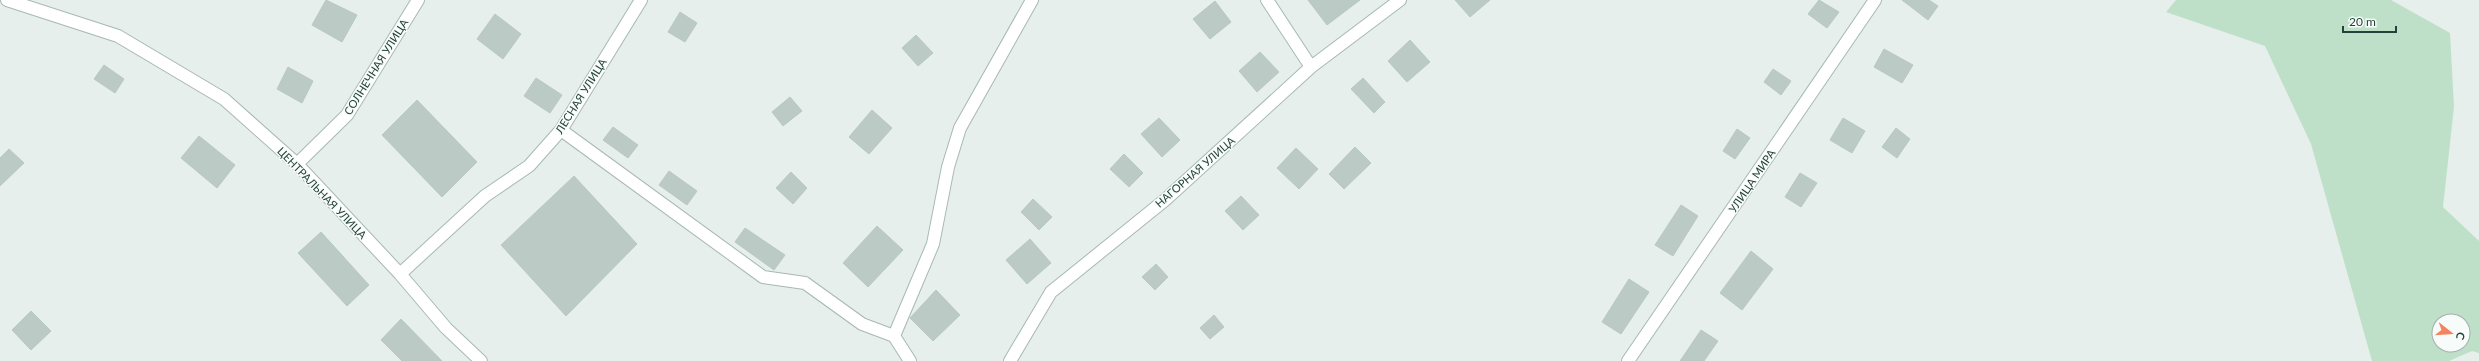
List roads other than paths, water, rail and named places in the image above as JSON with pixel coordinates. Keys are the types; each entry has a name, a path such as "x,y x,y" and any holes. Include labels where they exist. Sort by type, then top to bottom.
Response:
{"street":[{"path":"0,8 6,0"},
{"name":"ЦЕНТРАЛЬНАЯ УЛИЦА","path":"6,0 118,36 224,100 297,164 400,274 446,328 480,361"},
{"name":"СОЛНЕЧНАЯ УЛИЦА","path":"297,164 347,114 418,0"},
{"name":"ЛЕСНАЯ УЛИЦА","path":"400,274 485,196 529,166 561,130 641,0"},
{"path":"894,336 933,244 948,167 960,128 1032,0"},
{"path":"1267,0 1311,68"},
{"name":"НАГОРНАЯ УЛИЦА","path":"1010,361 1052,292 1164,200 1311,68 1400,0"},
{"name":"УЛИЦА МИРА","path":"1628,361 1875,0"},
{"path":"561,130 763,277 805,283 862,324 894,336 910,361"}]}
